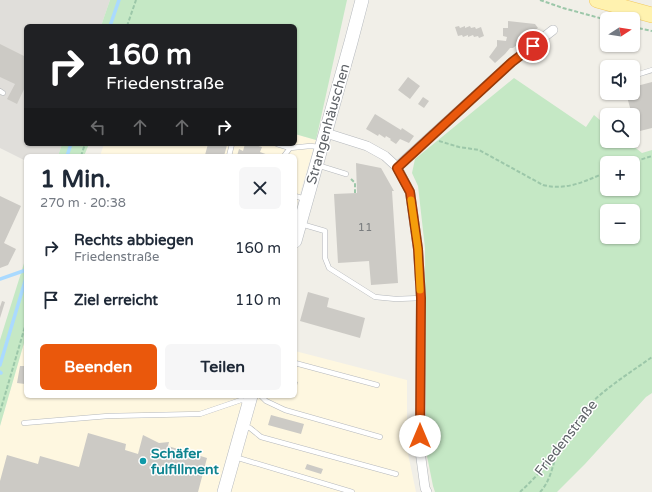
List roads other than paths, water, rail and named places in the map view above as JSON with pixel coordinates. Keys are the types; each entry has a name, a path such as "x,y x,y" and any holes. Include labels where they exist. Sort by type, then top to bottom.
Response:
{"main road":[{"path":"597,0 652,15"}],"street":[{"name":"Strangenhäuschen","path":"297,234 300,224 301,198 317,165 362,2"},
{"path":"397,168 512,62 553,30"},
{"path":"326,133 367,146 385,156 397,168 410,192 418,249 421,298 420,451 425,488 427,492"},
{"path":"224,492 250,399"}],"lane":[{"path":"640,74 652,70"},
{"path":"283,146 290,148 310,146 322,148"},
{"path":"286,154 290,148"},
{"path":"317,165 346,174"},
{"path":"300,224 325,231 325,258 329,268 375,297 396,299 421,298"},
{"path":"297,364 377,386"},
{"path":"263,398 285,410 380,437"},
{"path":"24,423 108,416 200,414 241,400 250,399"},
{"path":"243,425 250,428 261,437 396,474"},
{"path":"234,457 352,492"}],"waterway":[{"path":"111,24 119,0"},
{"path":"68,154 70,146"},
{"path":"0,279 24,271"},
{"path":"0,365 24,285"}],"place":[{"name":"Schäfer fulfillment","path":"143,461"}]}
